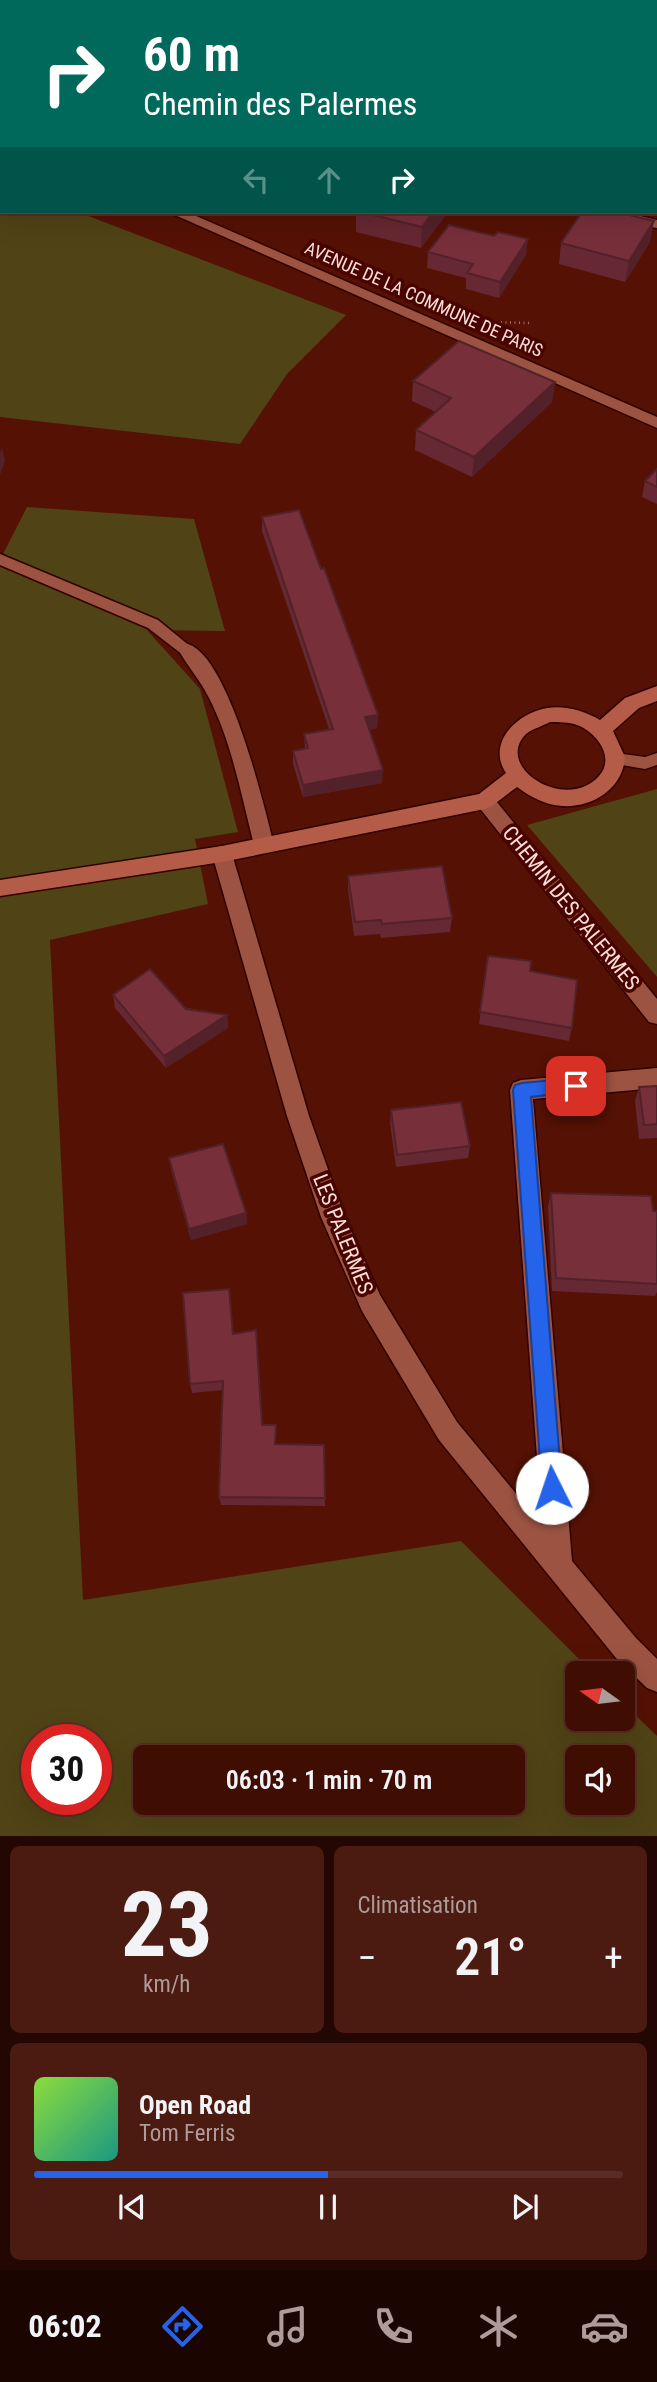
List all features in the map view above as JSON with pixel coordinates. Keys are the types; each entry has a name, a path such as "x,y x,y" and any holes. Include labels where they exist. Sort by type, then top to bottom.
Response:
{"street":[{"name":"AVENUE DE LA COMMUNE DE PARIS","path":"180,214 657,423"},
{"path":"605,214 657,224"},
{"path":"188,651 206,672 228,714 264,845"},
{"path":"601,730 632,703 657,693"},
{"path":"548,715 568,716 586,720 601,730 613,745 617,759 611,778 600,789 587,795 568,798 548,796 531,789 516,776 508,762 508,746 514,732 531,720 548,715"},
{"path":"0,888 222,854 485,801 516,776"},
{"name":"CHEMIN DES PALERMES","path":"485,801 657,1015"},
{"name":"LES PALERMES","path":"222,854 298,1116 333,1217 371,1303 448,1431 626,1648 657,1678"},
{"path":"559,1568 522,1090 657,1079"}],"lane":[{"path":"0,559 153,625 188,651"},
{"path":"617,759 645,762 657,759"}],"shaded area":[{"path":"0,214 83,214 346,315 287,374 240,444 0,417"},
{"path":"27,507 194,519 225,631 147,630 200,689 238,832 195,839 208,904 50,940 83,1600 461,1541 581,1661 565,1661 565,1731 635,1731 635,1715 657,1736 657,1836 0,1836 0,560"},
{"path":"657,789 657,977 527,825"}],"building":[{"path":"369,214 432,214 422,227"},
{"path":"581,214 625,214 654,221 629,261 561,243"},
{"path":"449,225 494,236 498,232 528,239 500,282 467,273 473,264 428,252"},
{"path":"459,341 555,382 474,457 416,430 451,398 413,381"},
{"path":"657,469 657,487 645,481"},
{"path":"299,510 321,569 324,568 378,715 365,717 383,770 303,785 293,751 308,748 304,734 333,729 262,517"},
{"path":"442,866 452,918 382,924 381,920 355,922 348,876"},
{"path":"488,956 531,961 530,971 577,980 572,1028 480,1012"},
{"path":"150,969 186,1009 227,1015 164,1056 113,995"},
{"path":"657,1086 657,1124 644,1125 639,1087"},
{"path":"461,1102 470,1146 397,1155 391,1110"},
{"path":"223,1144 246,1213 189,1229 169,1158"},
{"path":"551,1193 651,1196 653,1211 657,1211 657,1284 556,1278"},
{"path":"229,1289 233,1334 256,1330 262,1425 276,1425 275,1444 324,1445 325,1498 219,1497 223,1381 190,1384 183,1293"}],"route":[{"path":"552,1488 522,1090 576,1086"}]}
